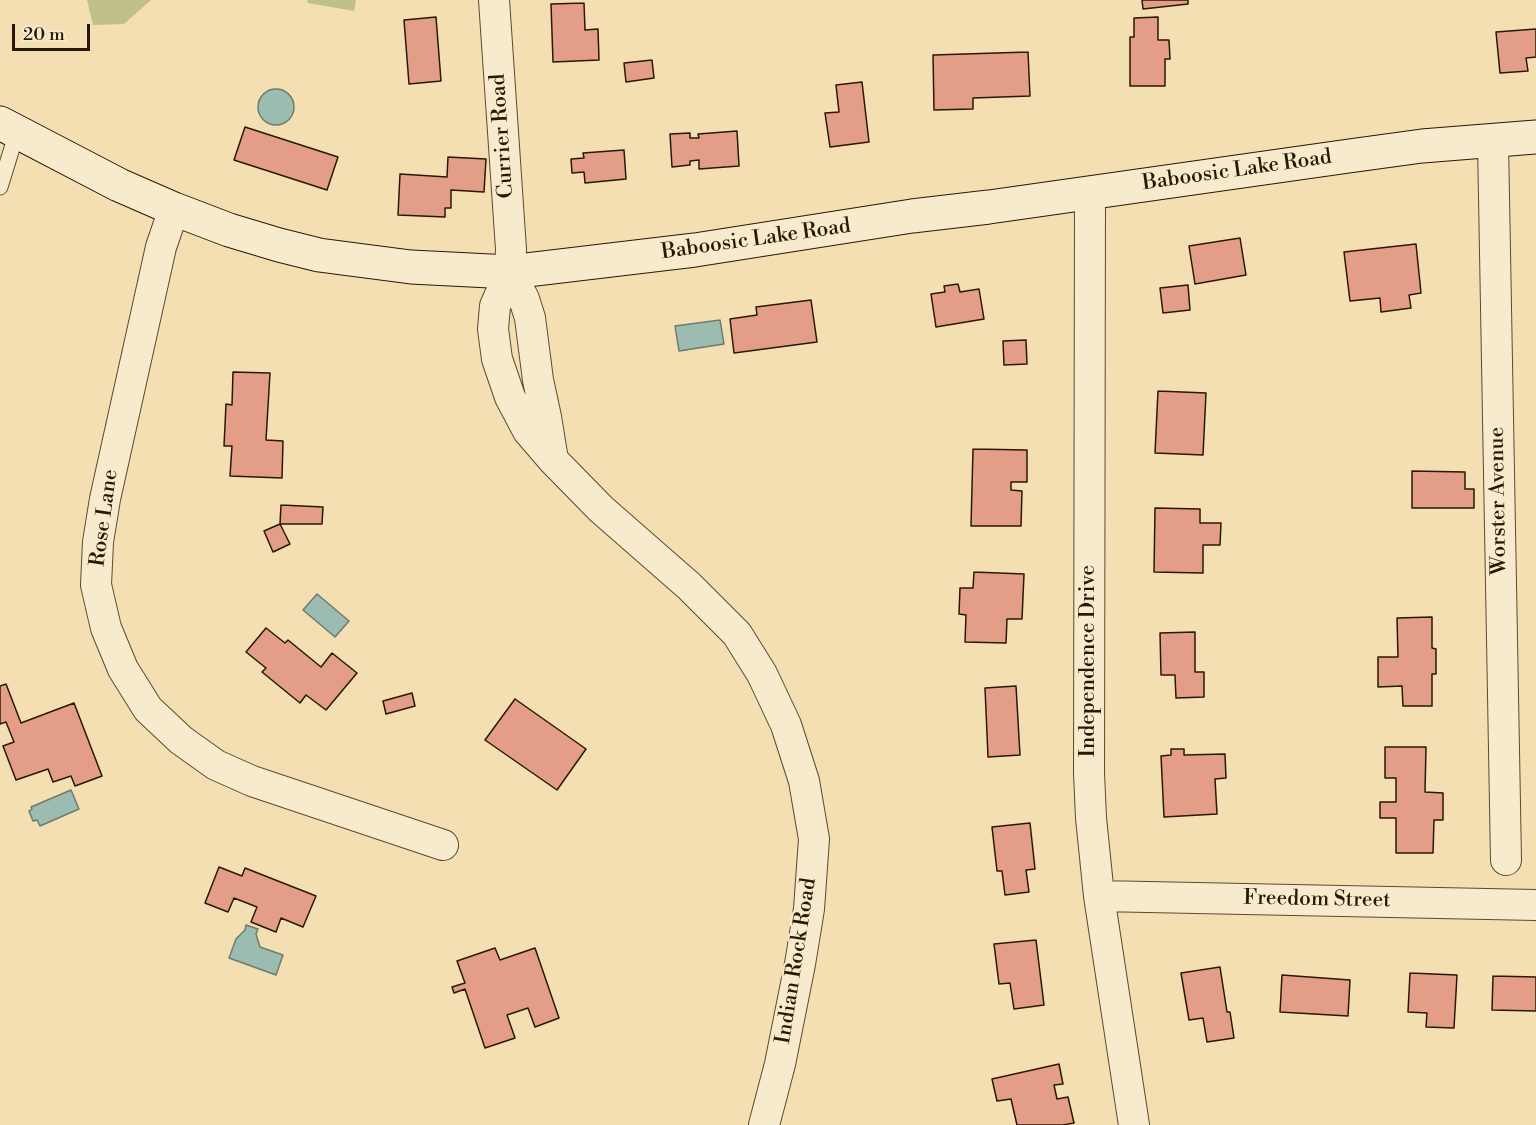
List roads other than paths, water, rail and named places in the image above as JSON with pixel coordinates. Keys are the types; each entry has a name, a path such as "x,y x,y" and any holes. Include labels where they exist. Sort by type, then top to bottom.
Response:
{"street":[{"name":"Currier Road","path":"494,0 511,249 510,272"},
{"name":"Baboosic Lake Road","path":"9,128 119,185 229,230 319,255 411,267 510,272 695,250 912,216 1359,154 1422,146 1536,137"},
{"name":"Worster Avenue","path":"1493,141 1506,861"},
{"name":"Independence Drive","path":"1090,193 1089,773 1091,818 1099,896 1134,1125"},
{"name":"Rose Lane","path":"174,209 161,247 143,322 98,542 96,585 106,628 123,669 148,709 181,741 216,765 252,781 442,845"},
{"name":"Indian Rock Road","path":"510,272 495,306 493,329 497,358 510,397 528,431 601,509 689,586 737,634 762,674 782,714 804,781 814,839 809,909 780,1064 764,1125"},
{"name":"Freedom Street","path":"1099,896 1536,905"}],"lane":[{"path":"0,188 9,128"}],"water":[{"path":"276,89 289,94 294,107 289,120 276,125 263,120 258,107 263,94"},
{"path":"720,320 724,344 679,351 675,326"},
{"path":"317,594 349,621 335,637 303,610"},
{"path":"71,790 79,809 40,826 37,820 33,821 29,811 31,807"},
{"path":"246,925 258,929 256,934 260,947 283,955 276,975 229,958 236,939 245,930"}]}
